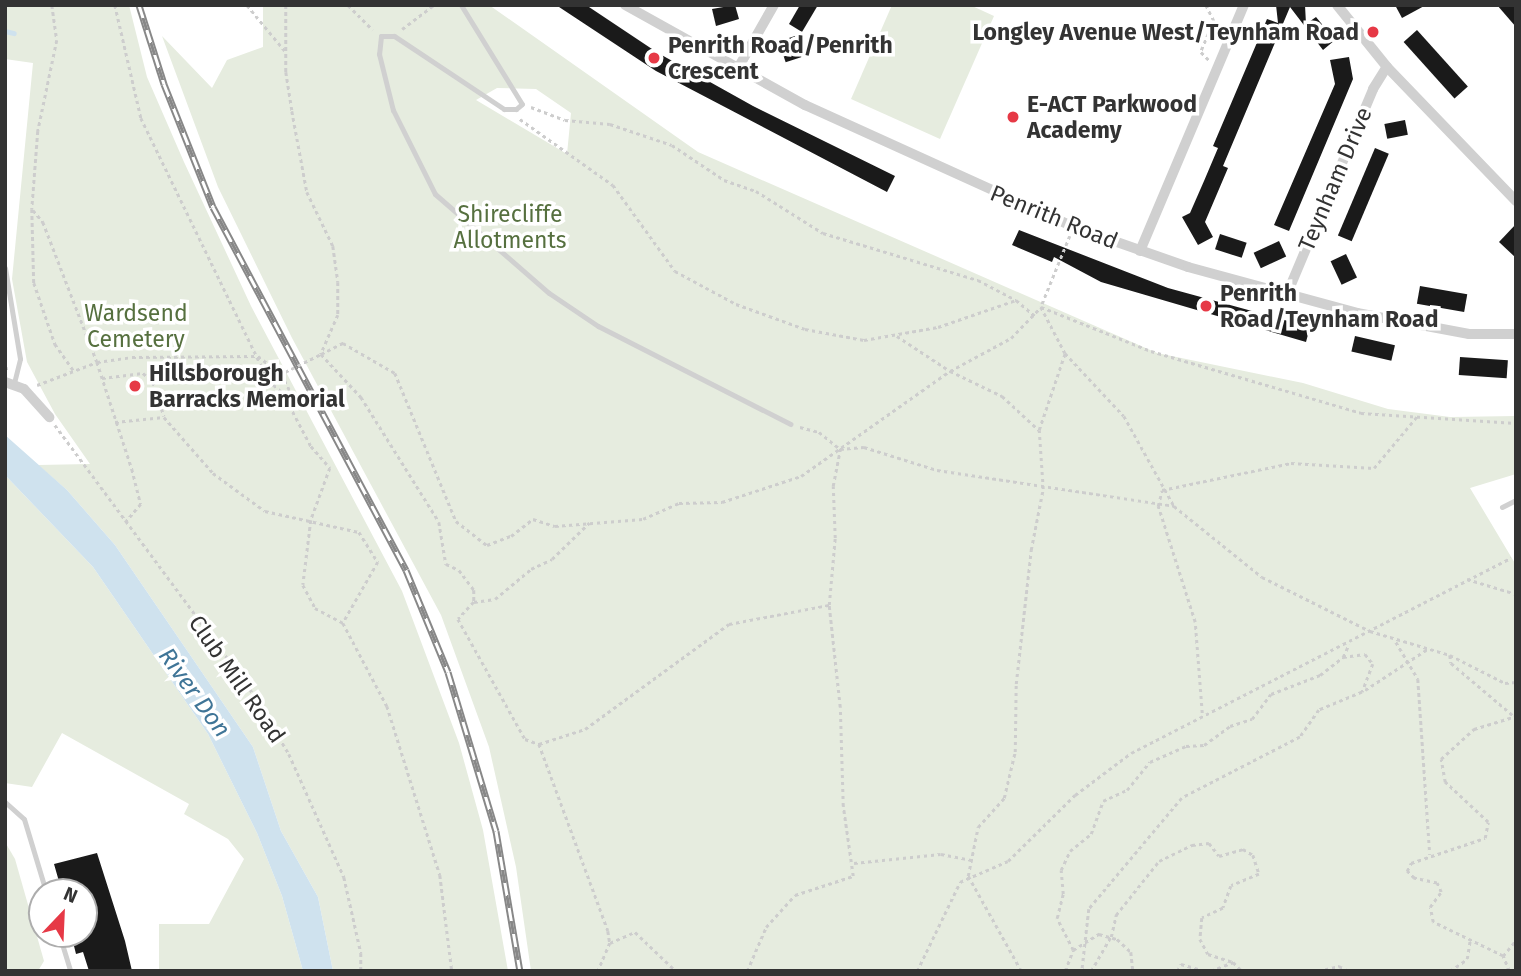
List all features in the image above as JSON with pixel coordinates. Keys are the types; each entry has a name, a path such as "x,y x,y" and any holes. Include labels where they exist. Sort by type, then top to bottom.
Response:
{"street":[{"name":"Penrith Road","path":"625,5 737,70 887,145 1074,227 1140,251 1287,294 1425,328 1469,334 1516,334"},
{"path":"737,70 774,5"},
{"path":"1140,251 1244,5"},
{"path":"1337,5 1387,67 1516,201"},
{"name":"Teynham Drive","path":"1287,294 1373,89 1387,67"},
{"path":"10,382 24,390 49,417"}],"lane":[{"path":"461,5 522,104 516,109 504,109 394,36 381,36 379,54 393,110 435,194 550,293 598,326 790,424"},
{"path":"5,268 19,359 10,382"},
{"path":"1502,507 1516,500"},
{"path":"5,802 24,819 42,878"},
{"path":"63,948 70,971"}],"path":[{"path":"52,5 57,40 38,131 32,209 34,282 55,344 74,371"},
{"path":"115,5 141,118 268,380 283,394 311,446 330,468 311,520 303,585 315,608 343,624 387,706 415,787 440,875 452,971"},
{"path":"247,5 285,51"},
{"path":"286,5 285,51 307,192 333,246 338,282 338,315 321,354"},
{"path":"348,5 381,36"},
{"path":"394,36 434,5"},
{"path":"1206,5 1214,21 1201,52 1212,64 1221,61"},
{"path":"522,104 565,120 610,124 671,145 724,180 756,191 823,233 978,280 1016,300 1035,316"},
{"path":"504,109 613,185 676,271 736,304 804,329 864,340 938,327 1016,300"},
{"path":"32,209 43,222 97,362 142,504 125,523"},
{"path":"283,373 343,343 395,373 456,521 487,545 511,536 533,520 555,526 643,519 679,503 722,502 801,476 950,371 1011,338 1041,307 1074,227"},
{"path":"1041,307 1065,354 1125,416 1162,490 1174,506 1262,577 1396,642 1429,648 1450,655 1505,683 1516,682"},
{"path":"1041,307 1151,351 1361,413 1419,414 1516,423"},
{"path":"895,334 950,371 1002,396 1039,430"},
{"path":"321,354 361,397 390,442 439,522 446,564 459,570 474,590 474,602"},
{"path":"917,971 943,910 968,876 978,827 1004,798 1015,752 1016,684 1031,550 1043,489 1039,430 1065,354"},
{"path":"24,390 97,362 179,355 258,356 283,373 289,390 283,394"},
{"path":"102,378 143,373 153,382 164,417 213,473 265,511 359,532 378,562 343,624"},
{"path":"1162,490 1291,463 1374,468 1419,414"},
{"name":"Club Mill Road","path":"49,417 250,689 289,754 344,877 361,953 361,971"},
{"path":"115,422 164,417"},
{"path":"790,424 819,432 840,449 864,447 937,470 990,475 1043,489 1174,506"},
{"path":"747,971 766,927 795,895 853,876 843,806 840,708 829,605 835,538 833,486 840,449"},
{"path":"1162,490 1158,506 1195,622 1202,714"},
{"path":"592,521 552,559 531,569 495,599 474,602 458,619 525,739 539,744 585,729 729,624 829,605"},
{"path":"968,876 1008,861 1075,795 1131,753 1202,714 1349,644 1511,558"},
{"path":"1467,579 1516,593"},
{"path":"1396,642 1418,679 1430,855"},
{"path":"1073,950 1057,918 1063,894 1060,870 1070,851 1091,834 1103,801 1127,790 1150,762 1186,747 1204,745 1230,726 1252,719 1271,694 1320,675 1343,657 1349,644"},
{"path":"1082,971 1089,909 1182,798 1300,737 1319,710 1362,692 1429,648"},
{"path":"1343,657 1365,654 1373,664 1362,692"},
{"path":"1450,655 1451,663 1515,717"},
{"path":"1515,717 1516,695"},
{"path":"1509,971 1503,956 1433,922 1430,907 1441,892 1437,883 1414,878 1407,871 1411,863 1485,838 1488,822 1445,782 1441,760 1474,729 1515,717"},
{"path":"539,744 610,943 598,971"},
{"path":"1091,971 1111,937 1116,915 1159,861 1192,845 1209,843 1219,856 1243,849 1253,855 1259,874 1231,886 1223,908 1202,918 1200,939 1208,954 1233,962 1242,971"},
{"path":"853,863 941,854 972,860"},
{"path":"968,876 1021,971"},
{"path":"610,943 635,932 676,971"},
{"path":"1065,971 1073,950 1099,934 1111,937 1131,952 1133,971"},
{"path":"1503,956 1516,940"},
{"path":"1450,971 1467,959 1470,941"},
{"path":"1211,971 1233,962"},
{"path":"1177,971 1181,964 1205,971"},
{"path":"1318,971 1339,966 1349,971"}],"green space":[{"name":"Wardsend Cemetery","path":"5,5 129,5 147,77 251,306 402,591 459,743 483,830 508,971 333,971 318,897 281,831 253,747 115,545 67,490 38,465 90,464 55,414 27,362 12,279 33,63 5,59"},
{"name":"Shirecliffe Allotments","path":"263,5 489,5 698,152 1157,353 1303,383 1388,409 1450,417 1516,416 1516,474 1470,488 1516,565 1516,971 531,971 516,867 489,747 441,615 292,338 218,187 162,36 212,88 227,60 263,47","holes":["497,88 536,89 571,113 567,154 476,100"]},
{"path":"892,5 970,5 994,16 940,139 851,99"},
{"path":"5,475 93,567 208,734 257,833 282,896 303,971 159,971 159,924 209,924 244,859 228,839 184,814 189,804 62,733 32,787 5,783"},
{"path":"5,842 15,859 28,905 28,948 40,948 44,961 38,971 5,971"}],"water":[{"name":"River Don","path":"5,435 67,490 115,545 253,747 281,831 318,897 333,971 303,971 282,896 257,833 208,734 93,567 5,475"}],"building":[{"path":"556,5 586,5 658,53 753,106 895,176 887,192 656,71"},
{"path":"735,5 739,19 716,26 712,9"},
{"path":"800,5 818,5 802,32 789,24"},
{"path":"1276,5 1305,5 1306,24 1316,17 1335,40 1323,50 1290,7 1223,166 1228,168 1205,222 1213,237 1198,245 1182,217 1190,213 1204,181 1218,148 1213,146 1267,19 1278,23"},
{"path":"1395,5 1426,5 1402,18"},
{"path":"1497,5 1516,5 1516,27"},
{"path":"1417,30 1468,86 1454,99 1404,42"},
{"path":"795,36 802,57 786,62 779,41"},
{"path":"1349,57 1353,79 1289,231 1274,225 1335,84 1330,60"},
{"path":"1405,120 1408,135 1387,139 1384,124"},
{"path":"1375,148 1389,154 1352,241 1338,235"},
{"path":"1516,224 1516,258 1499,242"},
{"path":"1019,230 1168,288 1310,327 1306,342 1101,282 1054,257 1052,262 1012,245"},
{"path":"1220,234 1247,243 1242,258 1215,249"},
{"path":"1279,241 1286,256 1261,268 1254,253"},
{"path":"1346,254 1357,278 1342,285 1331,261"},
{"path":"1420,286 1467,294 1464,312 1417,304"},
{"path":"1355,336 1395,345 1391,361 1351,352"},
{"path":"1460,357 1508,360 1507,378 1459,375"},
{"path":"97,853 132,971 89,971 83,952 76,954 74,948 98,948 98,878 58,878 54,864"}],"waterway":[{"path":"5,31 14,33"}],"railway":[{"path":"139,5 164,84 213,207 406,570 448,672 496,831 520,971"}],"place":[{"name":"Longley Avenue West/Teynham Road","path":"1373,32"},
{"name":"Penrith Road/Penrith Crescent","path":"654,58"},
{"name":"E-ACT Parkwood Academy","path":"1013,117"},
{"name":"Penrith Road/Teynham Road","path":"1206,306"},
{"name":"Hillsborough Barracks Memorial","path":"135,386"}]}
